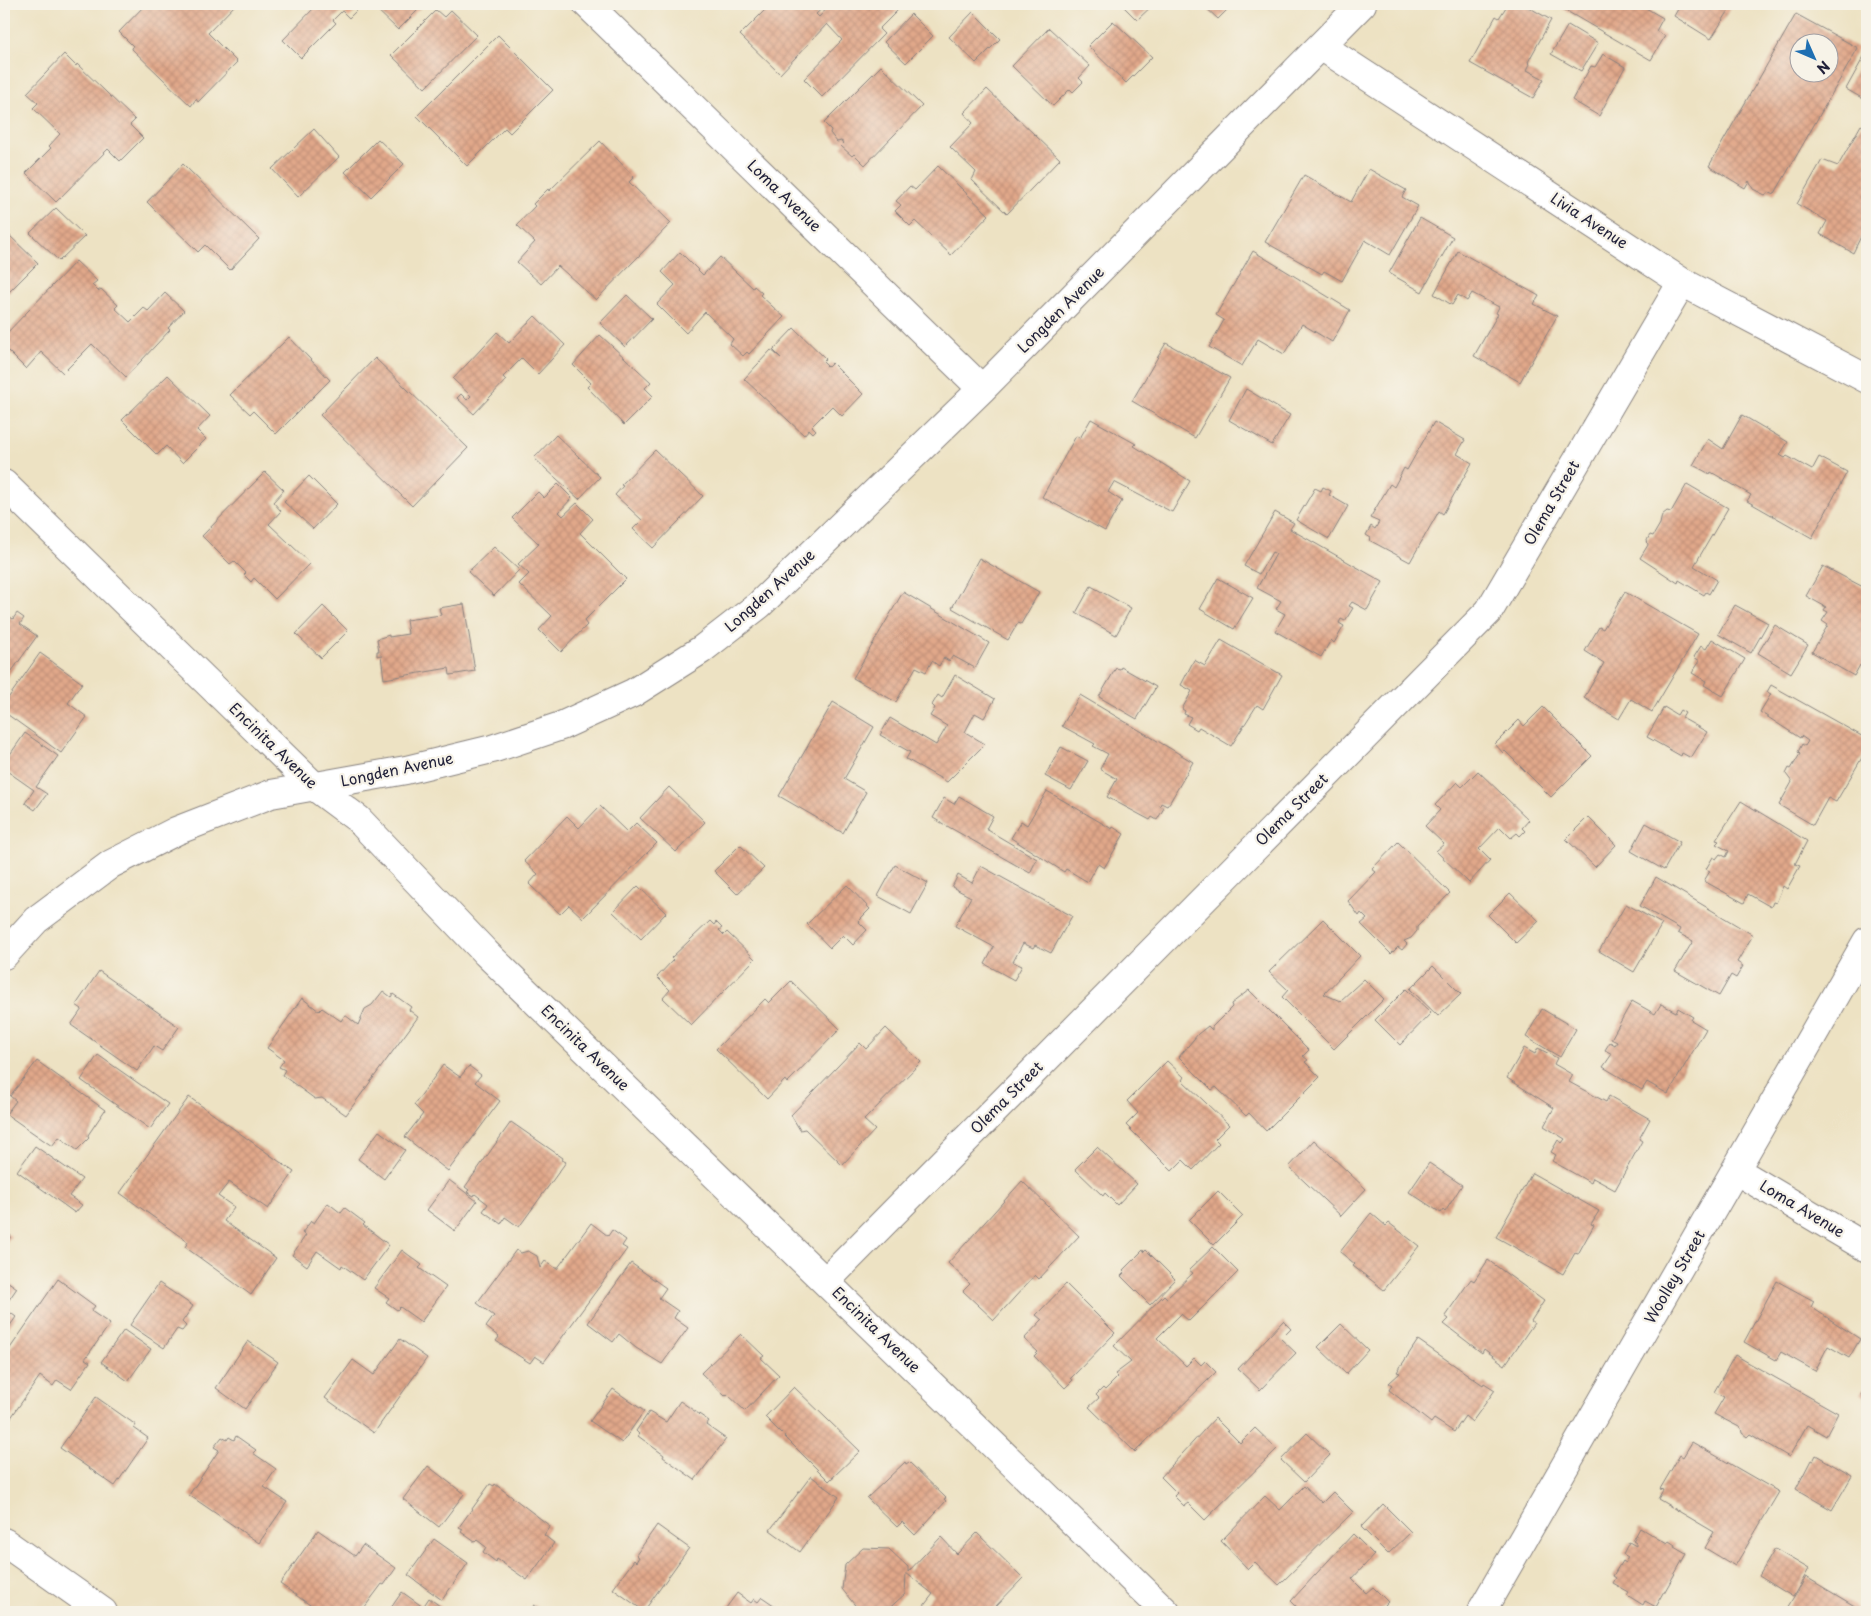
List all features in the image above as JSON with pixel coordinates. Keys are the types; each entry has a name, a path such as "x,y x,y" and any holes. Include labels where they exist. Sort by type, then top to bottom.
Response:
{"street":[{"name":"Loma Avenue","path":"587,4 982,389"},
{"name":"Longden Avenue","path":"4,955 36,920 111,864 176,831 271,794 406,770 492,749 561,726 632,693 701,650 759,605 982,389 1362,4"},
{"name":"Livia Avenue","path":"1321,46 1682,282 1867,379"},
{"name":"Olema Street","path":"826,1281 1489,611 1682,282"},
{"name":"Encinita Avenue","path":"4,484 315,787 358,819 486,953 1166,1612"},
{"name":"Woolley Street","path":"1481,1612 1737,1171 1867,941"},
{"name":"Loma Avenue","path":"1737,1171 1867,1248"},
{"path":"4,1542 102,1612"}],"building":[{"path":"146,4 236,4 208,33 237,62 198,102 196,99 191,106 132,49 133,46 119,32"},
{"path":"314,4 363,4 349,18 342,11 333,20 336,23 301,58 283,40 315,7"},
{"path":"371,4 424,4 398,30"},
{"path":"771,4 827,4 816,14 819,17 831,4 904,4 879,29 884,34 822,97 804,79 842,40 827,24 780,74 740,35"},
{"path":"1121,4 1154,4 1137,20"},
{"path":"1202,4 1233,4 1218,19"},
{"path":"1508,4 1523,4 1551,20 1528,62 1530,64 1527,70 1544,79 1533,98 1470,63 1496,16 1499,18"},
{"path":"1566,4 1639,4 1663,18 1656,31 1665,36 1651,60 1563,9"},
{"path":"1681,4 1733,4 1711,39 1674,16"},
{"path":"436,10 444,17 451,10 477,35 425,88 391,55"},
{"path":"973,12 1000,39 976,63 949,37"},
{"path":"911,14 933,36 906,63 884,42"},
{"path":"1796,14 1829,32 1788,32 1788,82 1838,82 1838,37 1858,48 1774,195 1769,192 1765,195 1753,189 1749,181 1745,188 1709,166"},
{"path":"1113,21 1152,57 1126,83 1088,46"},
{"path":"1568,25 1598,43 1581,71 1551,54"},
{"path":"1049,28 1090,66 1079,78 1083,82 1073,92 1070,89 1053,106 1012,66"},
{"path":"498,35 553,90 510,133 505,128 467,166 417,116"},
{"path":"1867,51 1867,101 1846,89"},
{"path":"64,54 76,66 77,64 135,120 130,125 143,138 120,161 108,149 56,202 26,173 51,148 49,146 60,134 33,108 38,103 27,93"},
{"path":"1603,54 1625,67 1599,116 1572,100 1591,66 1595,67"},
{"path":"881,66 922,106 865,165 854,154 852,156 841,146 844,143 841,141 837,142 830,133 831,130 824,123"},
{"path":"987,89 1060,159 1007,214 972,180 976,172 950,147 973,123 964,113"},
{"path":"1861,125 1867,129 1867,224 1853,253 1820,234 1827,221 1797,204 1822,160 1838,166"},
{"path":"314,129 339,157 298,197 272,169"},
{"path":"378,139 404,164 371,197 345,172"},
{"path":"600,141 634,177 629,182 671,223 596,300 558,266 541,284 517,262 535,242 517,225 535,206 533,204"},
{"path":"183,164 259,239 230,270 205,245 198,252 147,202"},
{"path":"938,166 989,215 951,255 915,221 910,226 895,211 901,205 896,201 910,186 915,190"},
{"path":"1369,169 1406,190 1402,197 1418,206 1390,255 1365,240 1342,281 1324,271 1322,274 1265,242 1304,175 1351,202"},
{"path":"56,208 85,236 59,261 30,233"},
{"path":"1420,218 1453,237 1422,292 1389,273"},
{"path":"8,234 38,263 4,297 4,239"},
{"path":"1253,251 1350,310 1332,342 1302,324 1284,354 1258,339 1242,366 1209,347 1224,320 1216,315"},
{"path":"1458,251 1539,296 1534,304 1557,316 1520,382 1474,356 1498,314 1496,313 1499,307 1472,293 1467,301 1458,295 1452,305 1434,294"},
{"path":"680,252 703,275 720,257 753,288 754,286 762,293 760,295 784,317 749,354 747,352 743,356 730,344 733,339 705,312 686,333 657,304 675,285 662,272"},
{"path":"76,261 97,281 92,285 98,291 101,289 118,305 115,308 130,322 144,308 148,311 165,293 184,311 168,328 170,330 126,377 92,344 63,373 41,352 26,369 4,347 4,336"},
{"path":"627,295 652,319 625,347 600,323"},
{"path":"535,316 565,345 538,374 522,358 503,377 506,380 474,414 457,398 461,394 467,400 471,396 453,379 497,332 509,343"},
{"path":"794,328 826,359 823,362 828,367 832,363 863,394 842,416 832,406 812,426 816,430 813,433 809,429 804,435 744,379 771,350 781,358 773,350"},
{"path":"600,335 651,382 645,388 653,396 624,425 587,387 591,383 573,365"},
{"path":"289,337 330,380 276,434 253,411 250,414 230,395"},
{"path":"1166,343 1230,378 1195,438 1132,401"},
{"path":"375,358 468,448 412,506 320,415"},
{"path":"168,375 210,416 197,430 206,439 182,463 166,446 157,455 122,420"},
{"path":"1246,389 1290,415 1272,445 1229,420"},
{"path":"1742,415 1788,442 1780,455 1785,458 1787,456 1812,470 1819,457 1847,472 1812,538 1747,501 1751,495 1711,472 1710,474 1693,465 1708,439 1723,449"},
{"path":"1091,419 1136,444 1134,446 1190,481 1172,512 1114,482 1108,492 1122,501 1105,531 1042,497 1076,436 1080,438"},
{"path":"1434,422 1465,440 1457,454 1472,463 1443,514 1439,511 1410,562 1369,540 1371,538 1366,535 1371,526 1375,529 1379,522 1370,518 1390,484 1394,487 1404,468 1407,470"},
{"path":"556,435 600,477 579,499 534,458"},
{"path":"655,450 703,496 653,548 633,529 642,520 615,495 623,486 621,485"},
{"path":"265,472 284,490 273,502 281,511 269,524 310,563 275,599 254,578 251,582 244,575 246,573 234,561 230,564 202,536"},
{"path":"309,476 337,504 313,529 284,502"},
{"path":"558,484 572,498 559,512 563,516 577,503 593,519 580,533 626,579 584,621 587,625 561,652 539,630 552,616 519,584 529,574 518,564 539,544 512,518 538,492 544,498"},
{"path":"1687,484 1728,508 1694,566 1717,580 1709,594 1706,592 1704,595 1679,580 1678,583 1640,558 1648,545 1647,540 1650,535 1653,536 1660,524 1662,515 1667,511 1671,512"},
{"path":"1323,487 1331,491 1329,495 1348,506 1329,539 1296,520 1315,488 1321,491"},
{"path":"1275,512 1294,523 1290,529 1383,582 1367,610 1352,602 1349,606 1353,608 1345,621 1341,619 1339,623 1344,626 1334,643 1331,640 1321,657 1275,631 1285,614 1276,609 1281,601 1257,588 1276,554 1272,552 1259,574 1244,566"},
{"path":"494,547 519,570 494,596 468,572"},
{"path":"979,558 1039,592 1021,624 1018,623 1008,640 952,608"},
{"path":"1823,566 1867,589 1867,670 1860,665 1854,676 1812,652 1828,625 1822,621 1828,612 1824,610 1826,607 1806,596"},
{"path":"1218,578 1253,598 1234,629 1200,609"},
{"path":"1091,586 1131,608 1116,635 1076,613"},
{"path":"903,592 989,643 975,668 953,656 949,661 944,658 939,666 932,661 926,672 916,667 896,702 853,678"},
{"path":"1625,592 1698,634 1652,712 1631,699 1619,719 1584,698 1604,663 1585,651 1599,627 1603,629"},
{"path":"464,604 475,671 450,675 449,668 384,679 381,655 377,656 377,651 379,651 377,639 389,635 389,637 408,634 406,620 441,615 439,608"},
{"path":"1735,605 1768,623 1751,653 1718,634"},
{"path":"323,606 348,631 321,658 296,634"},
{"path":"4,613 13,619 17,613 24,618 20,624 37,636 4,682"},
{"path":"1775,625 1808,645 1791,673 1758,653"},
{"path":"1712,639 1745,659 1723,696 1704,685 1706,681 1692,673 1700,661 1694,657 1701,646 1706,649"},
{"path":"1221,640 1282,675 1263,709 1257,705 1231,746 1199,727 1197,730 1187,724 1191,717 1184,714 1185,711 1182,709 1192,691 1181,685 1194,660 1205,666"},
{"path":"40,653 82,683 68,703 87,717 61,753 4,712 4,704"},
{"path":"1121,667 1156,687 1137,719 1099,697 1116,668 1120,669"},
{"path":"955,675 995,699 984,718 975,713 965,732 985,744 947,782 906,759 910,752 880,735 890,718 936,745 947,726 930,716 935,708 932,705 938,695 942,698"},
{"path":"1771,685 1867,739 1867,749 1836,802 1828,798 1813,825 1779,805 1792,782 1786,774 1800,754 1798,752 1802,744 1805,746 1808,741 1801,736 1800,738 1760,712 1771,694 1767,692"},
{"path":"1080,695 1193,762 1167,806 1161,803 1160,806 1164,808 1157,820 1152,817 1150,820 1107,797 1117,779 1100,769 1108,754 1093,746 1095,744 1062,726"},
{"path":"833,702 874,727 844,779 866,792 843,833 779,796"},
{"path":"1543,707 1592,756 1551,797 1505,751 1503,753 1495,744 1519,720 1524,726"},
{"path":"1664,707 1677,715 1680,710 1685,713 1682,718 1707,732 1691,758 1682,753 1681,756 1647,737"},
{"path":"25,733 58,756 36,787 47,794 35,810 25,803 34,790 4,769 4,763"},
{"path":"1061,747 1088,761 1071,790 1045,776"},
{"path":"1478,771 1529,820 1522,828 1525,831 1520,836 1517,833 1511,838 1500,827 1479,849 1490,860 1469,883 1436,851 1444,844 1425,826 1440,810 1435,805 1457,782 1462,787"},
{"path":"669,787 705,822 676,852 640,818"},
{"path":"1047,791 1124,834 1104,868 1098,864 1088,882 1066,869 1064,872 1011,838 1021,821 1027,825"},
{"path":"959,796 993,816 986,829 1037,859 1030,873 933,818 944,798 954,804"},
{"path":"1741,801 1807,841 1795,864 1800,866 1787,889 1783,886 1776,903 1773,902 1771,907 1748,894 1744,903 1704,881 1710,871 1706,869 1713,857 1716,859 1720,854 1726,857 1729,851 1716,844 1719,841 1716,840"},
{"path":"600,806 627,832 636,823 657,843 583,918 569,905 560,914 529,884 538,874 524,861 567,816 579,828"},
{"path":"1588,817 1616,845 1595,867 1566,839"},
{"path":"1646,823 1680,842 1664,870 1631,851"},
{"path":"1398,842 1450,893 1417,927 1417,931 1411,938 1404,941 1407,944 1402,950 1398,947 1391,954 1361,924 1367,919 1361,913 1359,916 1348,901 1376,872 1372,869"},
{"path":"740,845 764,868 737,894 714,871"},
{"path":"895,865 928,883 911,914 878,896"},
{"path":"981,866 1072,916 1051,953 1035,945 1033,948 1023,943 1013,962 1022,966 1014,980 985,964 994,947 955,926 971,897 952,887 958,875 972,883"},
{"path":"1656,877 1753,935 1737,962 1743,966 1736,978 1731,975 1719,996 1675,971 1693,941 1678,933 1680,929 1640,906"},
{"path":"847,885 870,909 858,921 867,930 853,945 843,935 830,948 807,924"},
{"path":"638,886 666,913 641,939 613,912"},
{"path":"1510,893 1539,921 1516,943 1488,915"},
{"path":"1626,904 1662,924 1634,972 1599,951"},
{"path":"1323,919 1360,956 1324,994 1340,1001 1364,979 1384,999 1334,1049 1282,997 1288,990 1269,972"},
{"path":"710,921 714,925 716,922 722,928 719,930 724,935 727,932 755,959 691,1025 663,998 670,990 657,977 673,960 671,958"},
{"path":"1433,966 1461,994 1438,1016 1410,989"},
{"path":"99,971 179,1027 162,1051 154,1046 137,1071 71,1025 82,1009 76,1005"},
{"path":"791,981 840,1029 787,1083 785,1080 767,1099 716,1049 765,999 769,1003"},
{"path":"1406,989 1431,1013 1400,1045 1375,1020"},
{"path":"1249,990 1309,1050 1303,1056 1308,1060 1305,1062 1320,1077 1266,1131 1249,1113 1246,1116 1216,1087 1212,1090 1179,1057 1198,1034 1208,1026 1212,1030 1212,1027 1232,1007 1231,1004"},
{"path":"383,991 391,997 393,994 411,1007 409,1010 418,1017 346,1115 322,1098 315,1099 282,1075 285,1070 279,1067 284,1060 267,1048 302,998 319,1011 322,1008 341,1021 345,1015 358,1025 365,1009 372,1005"},
{"path":"1632,1001 1655,1014 1661,1004 1676,1012 1678,1008 1693,1017 1691,1020 1706,1029 1668,1094 1647,1082 1642,1090 1603,1067 1612,1054 1605,1050 1610,1042 1615,1045 1617,1042 1611,1039"},
{"path":"1542,1009 1576,1029 1560,1057 1526,1037"},
{"path":"886,1028 921,1062 864,1120 875,1130 842,1165 805,1129 800,1130 791,1115 860,1043 866,1049"},
{"path":"1524,1048 1535,1054 1538,1048 1557,1058 1554,1064 1573,1075 1569,1082 1606,1102 1609,1096 1650,1119 1639,1139 1642,1141 1615,1190 1593,1178 1591,1183 1552,1161 1556,1155 1551,1152 1558,1140 1562,1143 1565,1139 1544,1126 1554,1108 1507,1078"},
{"path":"98,1055 168,1104 150,1129 81,1080"},
{"path":"37,1061 105,1110 88,1135 89,1138 77,1150 59,1137 52,1146 6,1114 16,1101 10,1096"},
{"path":"1167,1061 1184,1077 1182,1080 1229,1125 1215,1139 1219,1143 1193,1170 1183,1160 1172,1171 1126,1125 1138,1113 1127,1101"},
{"path":"443,1065 460,1077 469,1066 481,1075 475,1082 500,1101 448,1171 405,1137 423,1114 414,1105"},
{"path":"189,1097 294,1172 268,1209 229,1182 218,1196 234,1207 224,1221 276,1258 251,1295 185,1247 188,1242 120,1193"},
{"path":"511,1122 566,1162 519,1227 505,1217 501,1224 483,1211 488,1204 475,1194 474,1196 467,1192 469,1190 465,1187"},
{"path":"379,1131 405,1150 384,1179 358,1159"},
{"path":"1314,1140 1366,1189 1341,1216 1289,1167"},
{"path":"35,1146 82,1179 69,1196 82,1205 75,1213 17,1171"},
{"path":"1097,1147 1137,1184 1117,1205 1105,1193 1103,1196 1075,1169"},
{"path":"1429,1163 1462,1185 1445,1212 1443,1210 1441,1213 1409,1192"},
{"path":"1532,1173 1599,1211 1591,1224 1594,1225 1578,1254 1575,1253 1563,1274 1496,1237"},
{"path":"449,1180 477,1201 455,1231 427,1210"},
{"path":"1022,1181 1079,1236 1039,1279 1035,1275 994,1320 963,1291 970,1284 948,1263"},
{"path":"1218,1191 1243,1216 1214,1245 1189,1220"},
{"path":"328,1203 341,1213 345,1208 389,1245 363,1280 342,1265 341,1268 317,1251 307,1266 292,1255 306,1235 302,1233 311,1221 314,1223"},
{"path":"1371,1213 1386,1226 1389,1223 1419,1246 1384,1290 1353,1266 1355,1264 1340,1252"},
{"path":"591,1223 608,1236 612,1230 626,1240 622,1246 627,1249 544,1362 535,1356 530,1363 496,1341 499,1337 486,1327 494,1316 477,1303 516,1250 521,1253 528,1251 537,1256 540,1268 545,1261 557,1269"},
{"path":"4,1232 11,1236 4,1246"},
{"path":"1213,1247 1238,1272 1189,1321 1181,1314 1157,1338 1186,1366 1194,1358 1201,1365 1205,1361 1216,1372 1135,1452 1089,1407 1099,1398 1096,1395 1103,1388 1105,1390 1118,1377 1115,1374 1131,1362 1114,1346 1164,1295 1167,1298 1193,1273 1189,1270"},
{"path":"402,1250 422,1265 419,1268 446,1287 421,1322 400,1307 397,1310 386,1302 389,1298 374,1288"},
{"path":"1143,1250 1144,1252 1146,1250 1175,1279 1150,1305 1121,1276 1125,1272 1123,1270"},
{"path":"1488,1260 1544,1301 1531,1321 1534,1323 1505,1365 1484,1349 1482,1353 1444,1324 1449,1319 1445,1316 1471,1279 1474,1281"},
{"path":"631,1263 666,1288 659,1298 678,1311 674,1318 688,1328 662,1364 636,1348 619,1334 613,1342 588,1323"},
{"path":"4,1279 17,1288 4,1307"},
{"path":"58,1279 95,1306 91,1311 110,1324 85,1359 90,1362 71,1389 57,1380 53,1386 40,1376 10,1419 4,1415 4,1357"},
{"path":"1777,1281 1814,1301 1811,1307 1860,1339 1849,1358 1828,1346 1815,1371 1781,1352 1776,1360 1744,1342"},
{"path":"159,1283 193,1306 182,1322 186,1326 182,1331 177,1329 164,1348 130,1325"},
{"path":"1066,1284 1115,1333 1071,1378 1073,1380 1065,1388 1034,1356 1038,1352 1024,1339 1042,1320 1036,1315"},
{"path":"4,1308 16,1317 4,1334"},
{"path":"1283,1321 1291,1329 1281,1339 1296,1353 1260,1390 1238,1369"},
{"path":"1341,1324 1368,1350 1346,1374 1318,1347"},
{"path":"124,1330 151,1349 128,1381 101,1362"},
{"path":"741,1334 764,1356 761,1358 779,1375 745,1411 727,1394 725,1396 701,1373"},
{"path":"400,1339 427,1358 374,1433 325,1398 353,1360 374,1375"},
{"path":"1418,1340 1483,1385 1484,1383 1495,1390 1472,1422 1465,1416 1454,1432 1434,1419 1431,1423 1389,1390 1392,1385 1389,1383 1400,1373 1397,1372"},
{"path":"248,1341 278,1362 245,1409 216,1388"},
{"path":"1735,1355 1838,1413 1826,1436 1807,1425 1789,1457 1750,1434 1747,1437 1742,1433 1741,1428 1714,1414 1724,1397 1714,1392"},
{"path":"1867,1384 1867,1398 1861,1395"},
{"path":"794,1387 860,1451 829,1481 765,1417"},
{"path":"613,1389 644,1411 622,1443 590,1421"},
{"path":"96,1397 136,1425 134,1428 148,1438 115,1486 60,1448"},
{"path":"680,1401 709,1421 706,1425 726,1439 695,1480 663,1457 664,1455 638,1436 639,1434 636,1431 649,1412 666,1422"},
{"path":"1215,1418 1240,1443 1255,1428 1277,1449 1205,1520 1188,1503 1184,1506 1174,1496 1177,1493 1161,1477"},
{"path":"1307,1433 1330,1455 1304,1482 1281,1460"},
{"path":"236,1436 256,1450 253,1453 276,1469 264,1487 287,1502 259,1543 189,1495 219,1450 214,1447 222,1437 227,1440 229,1437 234,1440"},
{"path":"1692,1442 1779,1492 1735,1566 1705,1548 1714,1532 1658,1499 1663,1490 1660,1489 1680,1455 1683,1457"},
{"path":"1816,1455 1852,1476 1832,1510 1796,1489 1811,1460 1813,1461"},
{"path":"905,1462 906,1464 909,1462 946,1498 944,1499 946,1501 915,1535 902,1522 897,1527 867,1498"},
{"path":"428,1466 464,1494 439,1527 403,1499"},
{"path":"811,1476 839,1497 800,1552 770,1530"},
{"path":"490,1484 494,1486 495,1484 550,1526 544,1535 554,1543 527,1580 497,1559 496,1562 483,1552 486,1547 461,1532 463,1529 459,1527"},
{"path":"1304,1486 1322,1503 1333,1492 1353,1512 1279,1585 1255,1562 1248,1569 1221,1541 1265,1496 1280,1510"},
{"path":"1383,1504 1411,1532 1388,1554 1361,1527"},
{"path":"657,1525 689,1548 644,1611 613,1589 634,1560 636,1562 639,1557 636,1555"},
{"path":"1640,1528 1667,1544 1669,1541 1675,1545 1674,1547 1686,1554 1656,1607 1645,1601 1643,1605 1627,1595 1629,1592 1613,1583 1616,1578 1613,1576 1622,1561 1625,1563 1628,1557 1623,1554 1629,1542 1636,1546 1636,1543 1633,1541"},
{"path":"318,1530 355,1556 363,1545 396,1568 361,1612 320,1612 280,1584"},
{"path":"977,1533 1023,1578 994,1608 1000,1612 919,1612 933,1594 906,1573 905,1594 885,1612 858,1609 842,1589 845,1565 863,1548 889,1549 908,1567 908,1572 941,1537 957,1554"},
{"path":"1353,1534 1374,1555 1352,1579 1366,1593 1373,1587 1388,1602 1378,1612 1302,1612 1291,1601"},
{"path":"434,1539 468,1563 442,1600 408,1575"},
{"path":"1775,1549 1809,1569 1793,1597 1759,1576"},
{"path":"1806,1577 1863,1611 1786,1611"},
{"path":"402,1592 423,1607 429,1598 448,1612 388,1612"},
{"path":"737,1593 751,1603 754,1599 758,1602 762,1597 784,1612 723,1612"},
{"path":"534,1605 541,1609 539,1612 529,1612"}]}
